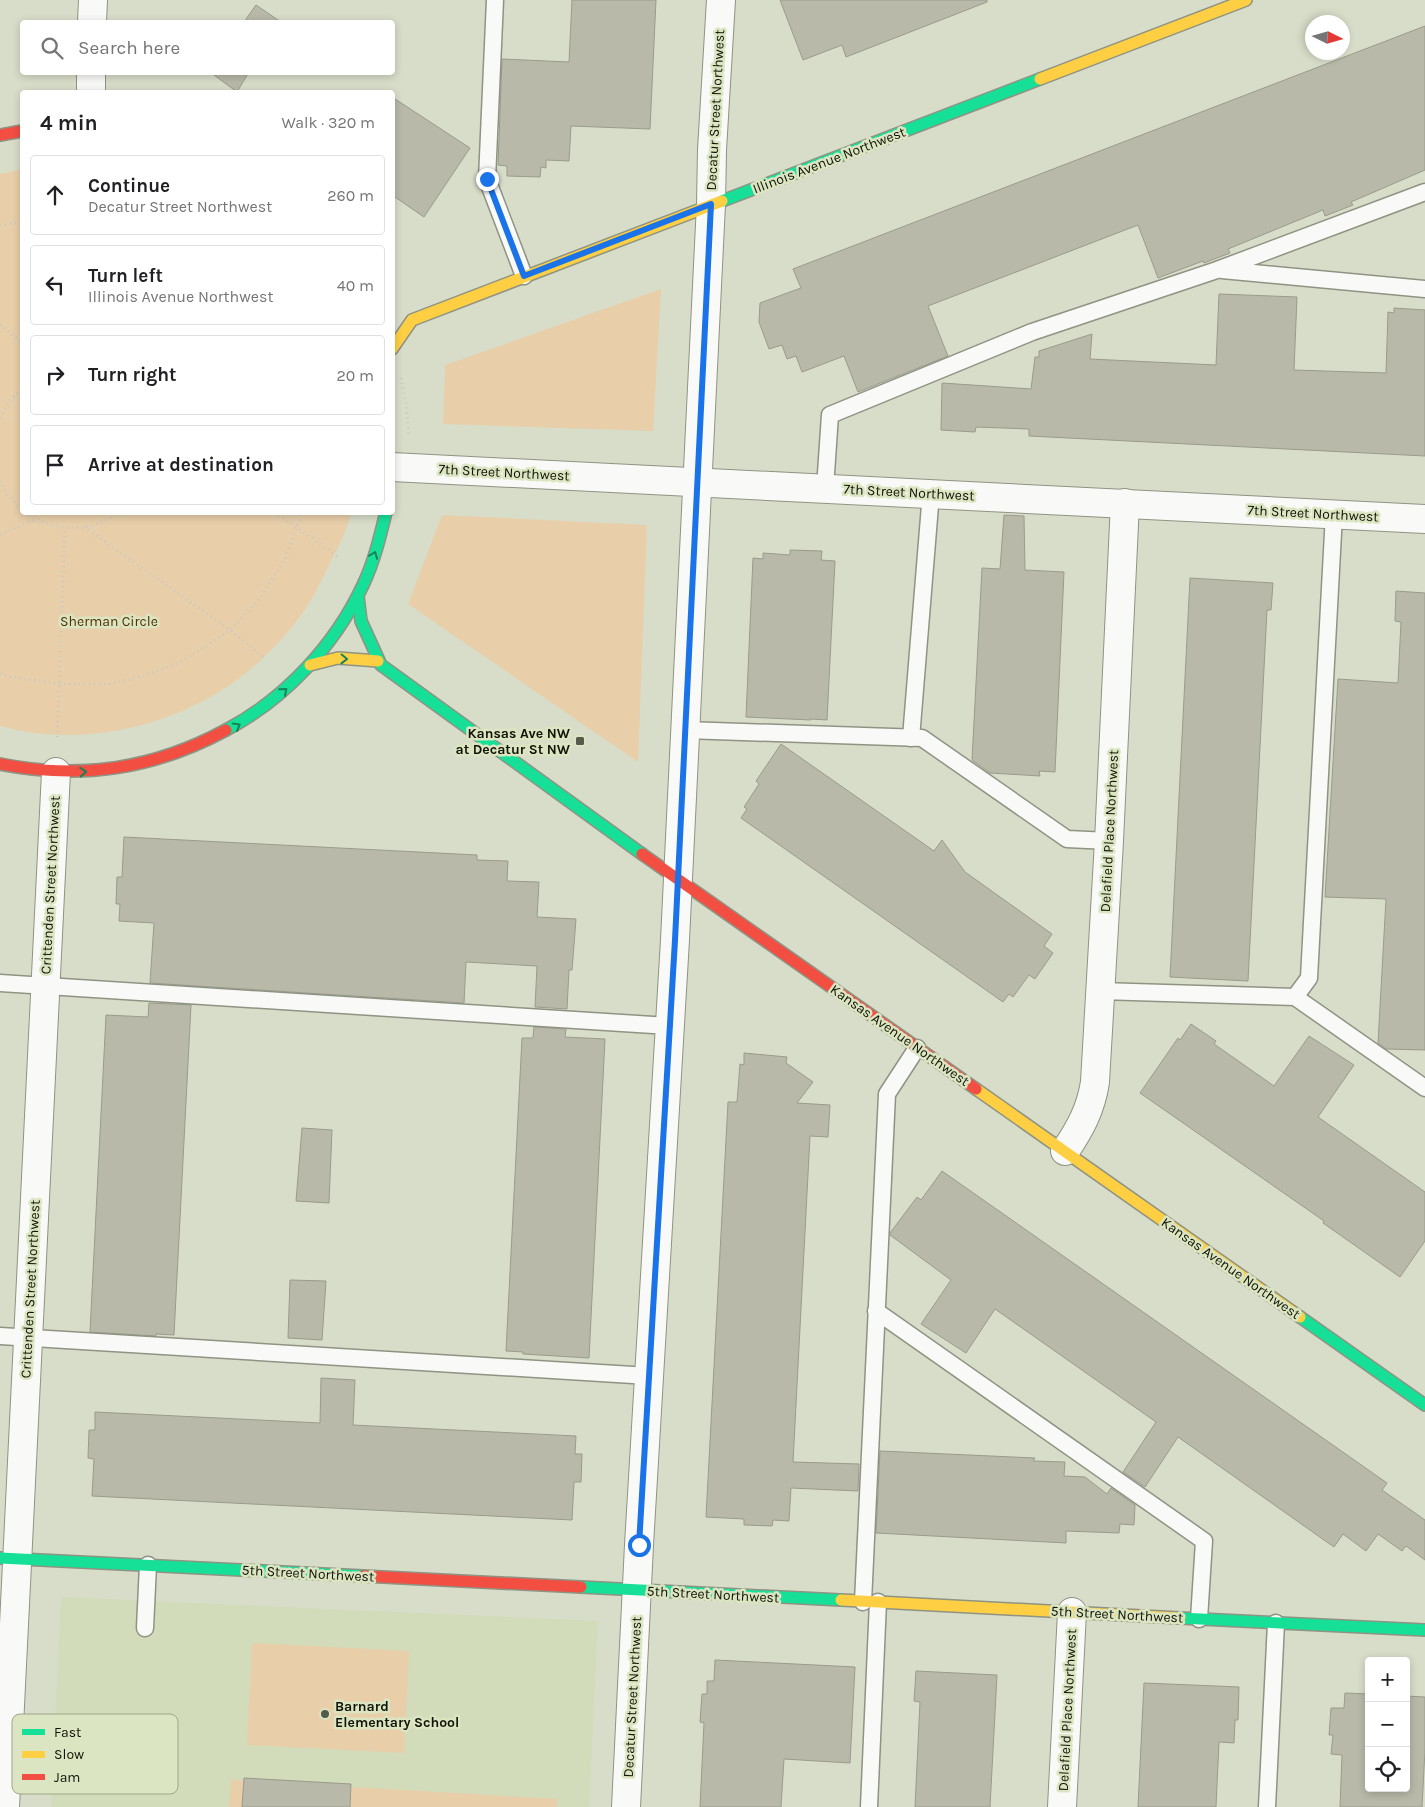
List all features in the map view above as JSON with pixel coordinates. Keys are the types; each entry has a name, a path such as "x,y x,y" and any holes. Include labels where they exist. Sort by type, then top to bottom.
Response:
{"street":[{"path":"92,20 94,0"},
{"name":"Decatur Street Northwest","path":"626,1807 685,730 720,0"},
{"name":"Illinois Avenue Northwest","path":"412,320 1246,0"},
{"path":"91,90 92,75"},
{"path":"0,135 20,131"},
{"path":"395,345 412,320 399,316"},
{"name":"7th Street Northwest","path":"395,466 1425,518"},
{"name":"Delafield Place Northwest","path":"1065,1151 1085,1120 1093,1095 1109,841 1125,503"},
{"path":"0,764 28,770 56,772 117,769 160,760 202,744 242,723 296,680 333,636 358,596 378,544 385,515"},
{"path":"310,665 338,658 378,661 361,621 358,596"},
{"name":"Kansas Avenue Northwest","path":"378,661 677,879 1425,1405"},
{"name":"Crittenden Street Northwest","path":"4,1789 8,1558 28,1337 56,772"},
{"name":"5th Street Northwest","path":"8,1558 1425,1630"},
{"name":"Delafield Place Northwest","path":"1062,1807 1072,1612"}],"lane":[{"path":"495,0 487,179 524,276"},
{"path":"825,488 830,415 1032,332 1218,270 1425,192"},
{"path":"1218,270 1425,289"},
{"path":"911,738 931,494"},
{"path":"1295,997 1309,978 1334,514"},
{"path":"685,730 922,738 1067,839 1109,841"},
{"path":"0,983 669,1026"},
{"path":"1100,990 1295,997 1425,1088"},
{"path":"868,1807 876,1311 887,1094 917,1048"},
{"path":"876,1311 1204,1541 1199,1619"},
{"path":"0,1336 649,1376"},
{"path":"145,1628 148,1565"},
{"path":"1267,1807 1276,1623"}],"path":[{"path":"0,226 20,221"},
{"path":"0,325 20,340"},
{"path":"0,418 20,390"},
{"path":"405,394 409,433"},
{"path":"0,481 7,494 20,508"},
{"path":"28,515 49,525 65,528 84,527 105,521 114,515"},
{"path":"279,515 342,560"},
{"path":"0,674 59,684 110,684 144,676 176,664 230,630 260,598 285,559 301,515"},
{"path":"0,534 36,520"},
{"path":"84,527 230,630 264,658"},
{"path":"57,737 65,528"}],"shaded area":[{"name":"Barnard Elementary School","path":"61,1597 598,1621 589,1807 51,1807 52,1794 178,1794 178,1714 55,1714"}],"green space":[{"name":"Sherman Circle","path":"20,169 20,515 350,515 340,543 309,604 278,643 237,680 207,699 175,714 141,725 105,732 70,735 34,733 0,726 0,174"},
{"path":"661,289 653,431 443,424 445,365"},
{"path":"442,515 647,525 638,762 408,604"},
{"path":"252,1643 409,1651 404,1753 247,1745"},
{"path":"231,1780 557,1799 557,1807 229,1807"}],"building":[{"path":"572,0 656,0 650,129 571,126 569,161 546,160 546,168 541,167 540,177 507,176 507,166 498,165 502,59 569,62"},
{"path":"780,0 987,0 987,2 846,57 842,45 803,60"},
{"path":"256,5 278,20 245,20"},
{"path":"1425,26 1425,170 1351,202 1353,205 1325,216 1323,210 1228,249 1230,253 1158,278 1138,225 928,306 948,356 858,392 844,356 802,372 796,356 787,359 782,345 769,349 759,322 760,303 801,288 793,269 1337,60 1350,60 1350,55"},
{"path":"214,75 247,75 238,90 234,90"},
{"path":"395,99 470,148 424,217 395,197"},
{"path":"1219,294 1297,297 1294,370 1386,373 1388,312 1394,313 1394,308 1425,310 1425,456 1029,436 1029,429 976,427 975,432 941,430 942,383 1031,389 1035,357 1039,357 1039,351 1092,334 1090,359 1216,365"},
{"path":"1004,515 1024,516 1025,570 1064,572 1055,772 1039,771 1040,776 990,773 972,760 982,568 1000,569"},
{"path":"790,550 822,551 821,560 835,561 827,720 746,717 753,558 763,559 763,553 790,555"},
{"path":"1190,578 1273,583 1271,610 1267,610 1248,981 1170,977"},
{"path":"1396,591 1425,593 1425,1050 1386,1049 1378,1043 1386,899 1325,897 1338,679 1398,683 1401,622 1395,621"},
{"path":"781,744 934,851 942,840 965,872 1052,934 1044,946 1053,953 1035,979 1029,975 1013,997 1009,994 1003,1002 741,818 747,809 744,807 759,784 756,781"},
{"path":"124,837 477,855 477,860 508,861 507,881 539,882 537,917 576,919 572,970 569,970 567,1009 535,1007 537,966 466,962 464,1003 150,983 154,923 119,921 120,904 116,904 117,877 122,877"},
{"path":"149,1003 191,1005 174,1335 156,1334 156,1336 90,1332 106,1015 148,1017"},
{"path":"1191,1024 1216,1041 1214,1044 1274,1086 1309,1036 1354,1065 1318,1117 1425,1192 1425,1241 1400,1277 1323,1223 1324,1221 1140,1093 1178,1038 1180,1040"},
{"path":"534,1027 566,1029 565,1037 605,1039 589,1358 523,1354 523,1352 506,1351 522,1038 533,1038"},
{"path":"744,1053 787,1057 786,1063 813,1082 797,1103 830,1105 828,1137 810,1136 793,1462 859,1464 858,1491 791,1488 789,1521 773,1520 772,1526 744,1525 744,1519 706,1517 728,1102 737,1102 740,1064 744,1065"},
{"path":"302,1128 332,1130 329,1203 296,1201"},
{"path":"942,1171 1387,1483 1382,1490 1425,1520 1425,1560 1406,1546 1402,1551 1378,1534 1366,1551 1343,1534 1334,1547 1178,1437 1145,1487 1123,1472 1156,1422 995,1309 966,1353 921,1324 951,1280 890,1235 890,1233 917,1197 921,1200"},
{"path":"290,1280 326,1281 322,1340 288,1338"},
{"path":"321,1378 355,1380 353,1425 576,1436 575,1454 582,1454 581,1482 574,1482 572,1520 92,1496 94,1459 88,1458 89,1430 95,1430 95,1412 320,1423"},
{"path":"880,1451 1035,1458 1033,1461 1065,1462 1064,1476 1085,1477 1107,1494 1111,1488 1135,1505 1134,1525 1120,1524 1119,1533 1066,1531 1066,1543 876,1533"},
{"path":"715,1660 855,1667 850,1763 784,1759 781,1807 700,1807 704,1723 700,1722 702,1694 707,1694 707,1681 714,1681"},
{"path":"916,1671 997,1675 990,1807 915,1807 920,1702 914,1701"},
{"path":"1144,1683 1239,1687 1238,1720 1235,1720 1234,1743 1219,1742 1216,1807 1138,1807"},
{"path":"1345,1693 1365,1694 1365,1792 1410,1792 1410,1696 1425,1697 1422,1807 1340,1807 1342,1755 1331,1754 1333,1735 1329,1735 1331,1708 1344,1708"},
{"path":"244,1778 351,1784 350,1807 242,1807"}],"traffic: fast":[{"path":"722,201 1040,79"},
{"path":"226,730 268,703 288,686 323,649 338,629 367,576 385,515"},
{"path":"358,596 361,621 381,665 642,854"},
{"path":"1300,1317 1425,1405"},
{"path":"0,1558 363,1576"},
{"path":"581,1587 841,1600"},
{"path":"1180,1618 1425,1630"}],"traffic: slow":[{"path":"1040,79 1246,0"},
{"path":"395,345 412,320 722,201"},
{"path":"310,665 338,658 378,661"},
{"path":"976,1089 1300,1317"},
{"path":"841,1600 1180,1618"}],"traffic: jam":[{"path":"0,135 20,131"},
{"path":"0,764 59,771 88,771 116,768 172,754 226,730"},
{"path":"642,854 976,1089"},
{"path":"363,1576 581,1587"}],"place":[{"name":"Kansas Ave NW at Decatur St NW","path":"580,741"},
{"name":"Barnard Elementary School","path":"325,1714"}],"route":[{"path":"487,179 524,276 711,204 675,940 639,1545"}]}
